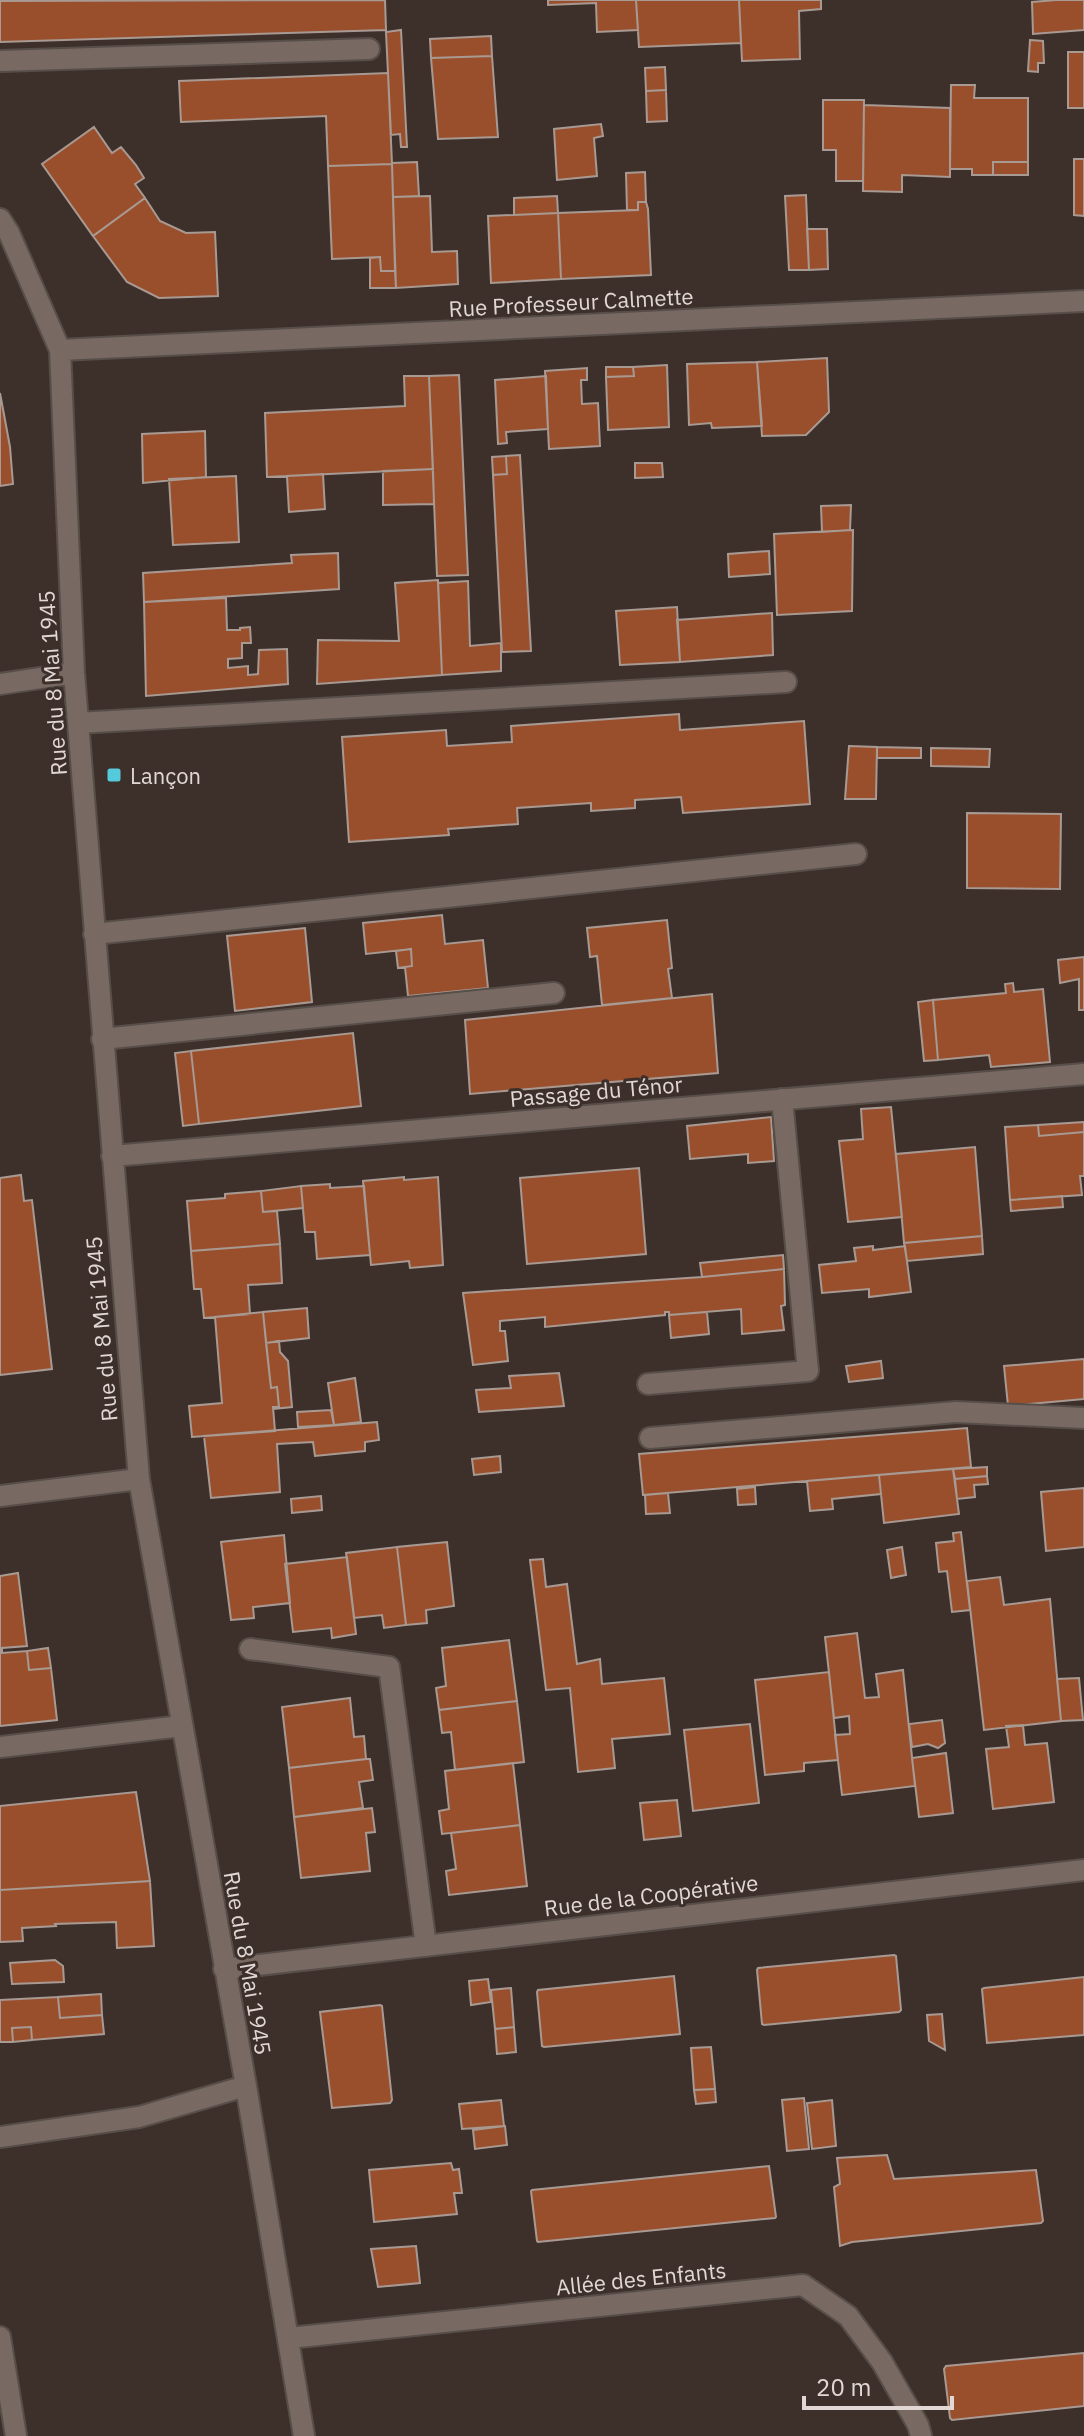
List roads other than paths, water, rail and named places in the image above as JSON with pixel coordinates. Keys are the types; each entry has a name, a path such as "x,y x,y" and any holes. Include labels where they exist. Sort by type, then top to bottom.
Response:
{"street":[{"path":"0,61 369,49"},
{"name":"Rue du 8 Mai 1945","path":"0,219 60,350 74,673 139,1479 304,2436"},
{"name":"Rue Professeur Calmette","path":"60,350 1084,301"},
{"path":"0,684 74,673"},
{"path":"78,723 786,682"},
{"path":"94,934 856,854"},
{"path":"102,1039 554,993"},
{"name":"Passage du Ténor","path":"112,1156 1084,1074"},
{"path":"648,1384 808,1371 782,1099"},
{"path":"650,1438 956,1412 1084,1418"},
{"path":"0,1496 139,1479"},
{"path":"250,1649 389,1667 426,1946"},
{"path":"0,1747 182,1726"},
{"name":"Rue de la Coopérative","path":"224,1969 1084,1870"},
{"path":"0,2137 139,2117 246,2086"},
{"name":"Allée des Enfants","path":"289,2338 803,2285 848,2316 882,2362 918,2425 921,2436"},
{"path":"0,2337 16,2436"}],"place":[{"name":"Lançon","path":"114,775"}]}
